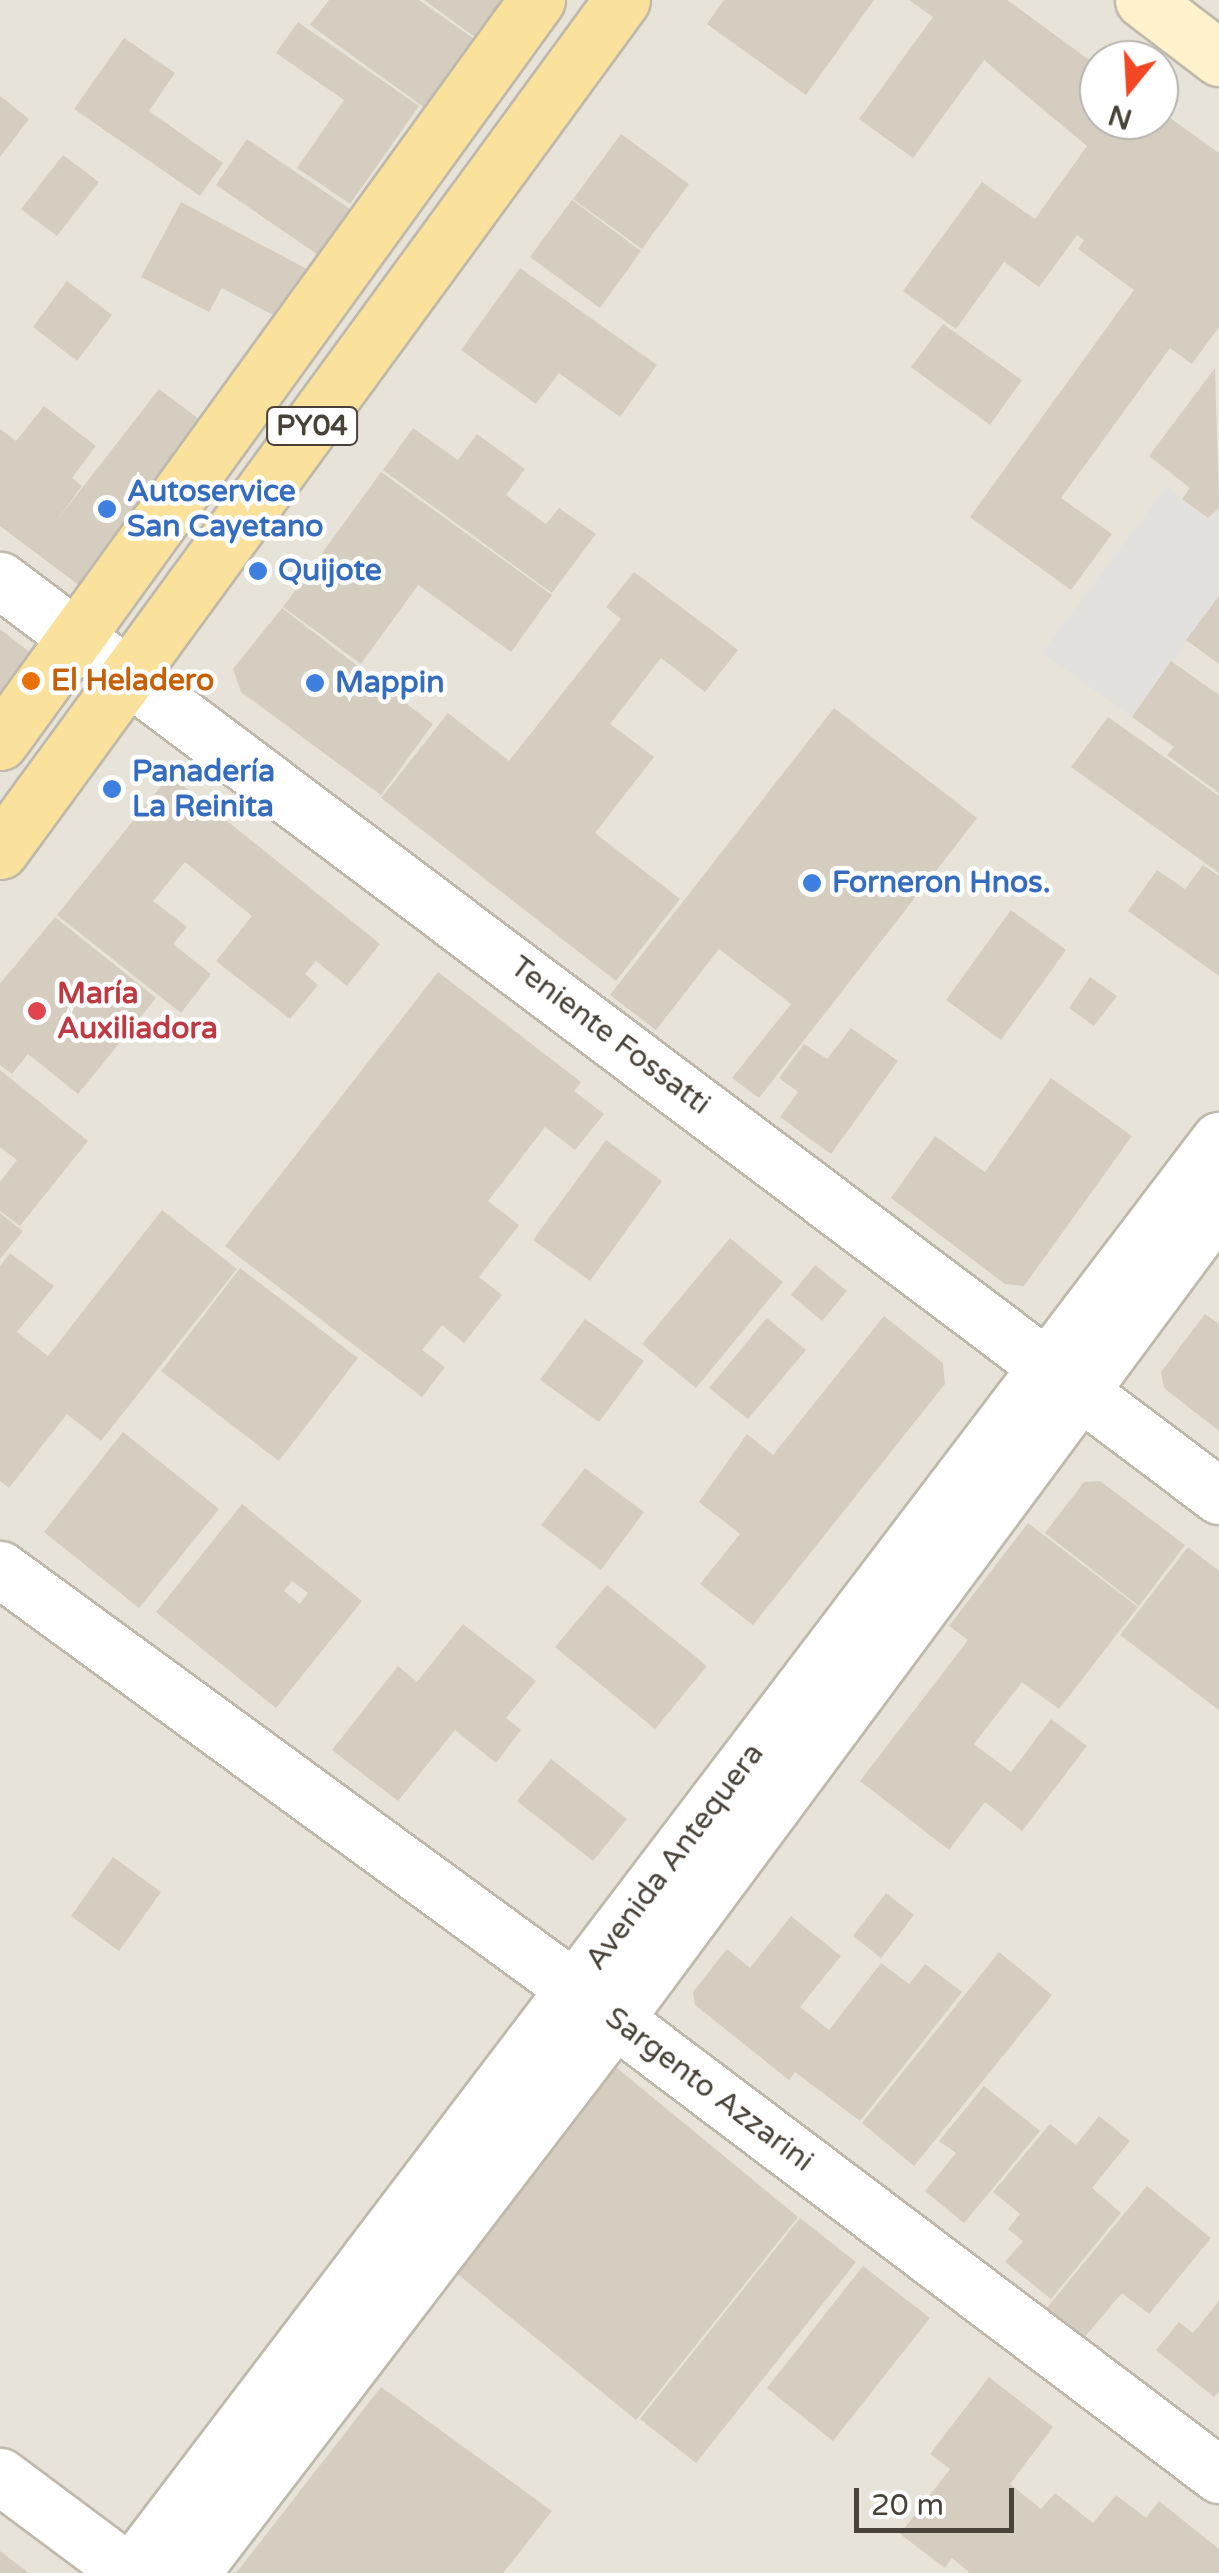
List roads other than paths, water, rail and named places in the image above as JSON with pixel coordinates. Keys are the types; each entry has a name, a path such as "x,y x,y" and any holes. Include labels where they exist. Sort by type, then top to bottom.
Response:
{"main road":[{"name":"PY04","path":"0,742 537,0"},
{"name":"PY04","path":"0,851 622,0"},
{"path":"1143,0 1219,58"}],"street":[{"name":"Teniente Fossatti","path":"0,580 74,640 130,675 1219,1496"},
{"name":"Avenida Antequera","path":"191,2573 595,2004 1062,1377 1219,1140"},
{"name":"Avenida Antequera","path":"1062,1377 1219,1204"},
{"name":"Sargento Azzarini","path":"0,1569 595,2004 1219,2475"},
{"name":"Avenida Antequera","path":"130,2573 595,2004"},
{"path":"0,2476 130,2573"}],"place":[{"name":"Autoservice San Cayetano","path":"107,509"},
{"name":"Quijote","path":"258,571"},
{"name":"El Heladero","path":"31,681"},
{"name":"Mappin","path":"315,683"},
{"name":"Panadería La Reinita","path":"112,789"},
{"name":"Forneron Hnos.","path":"812,883"},
{"name":"María Auxiliadora","path":"37,1011"}]}
